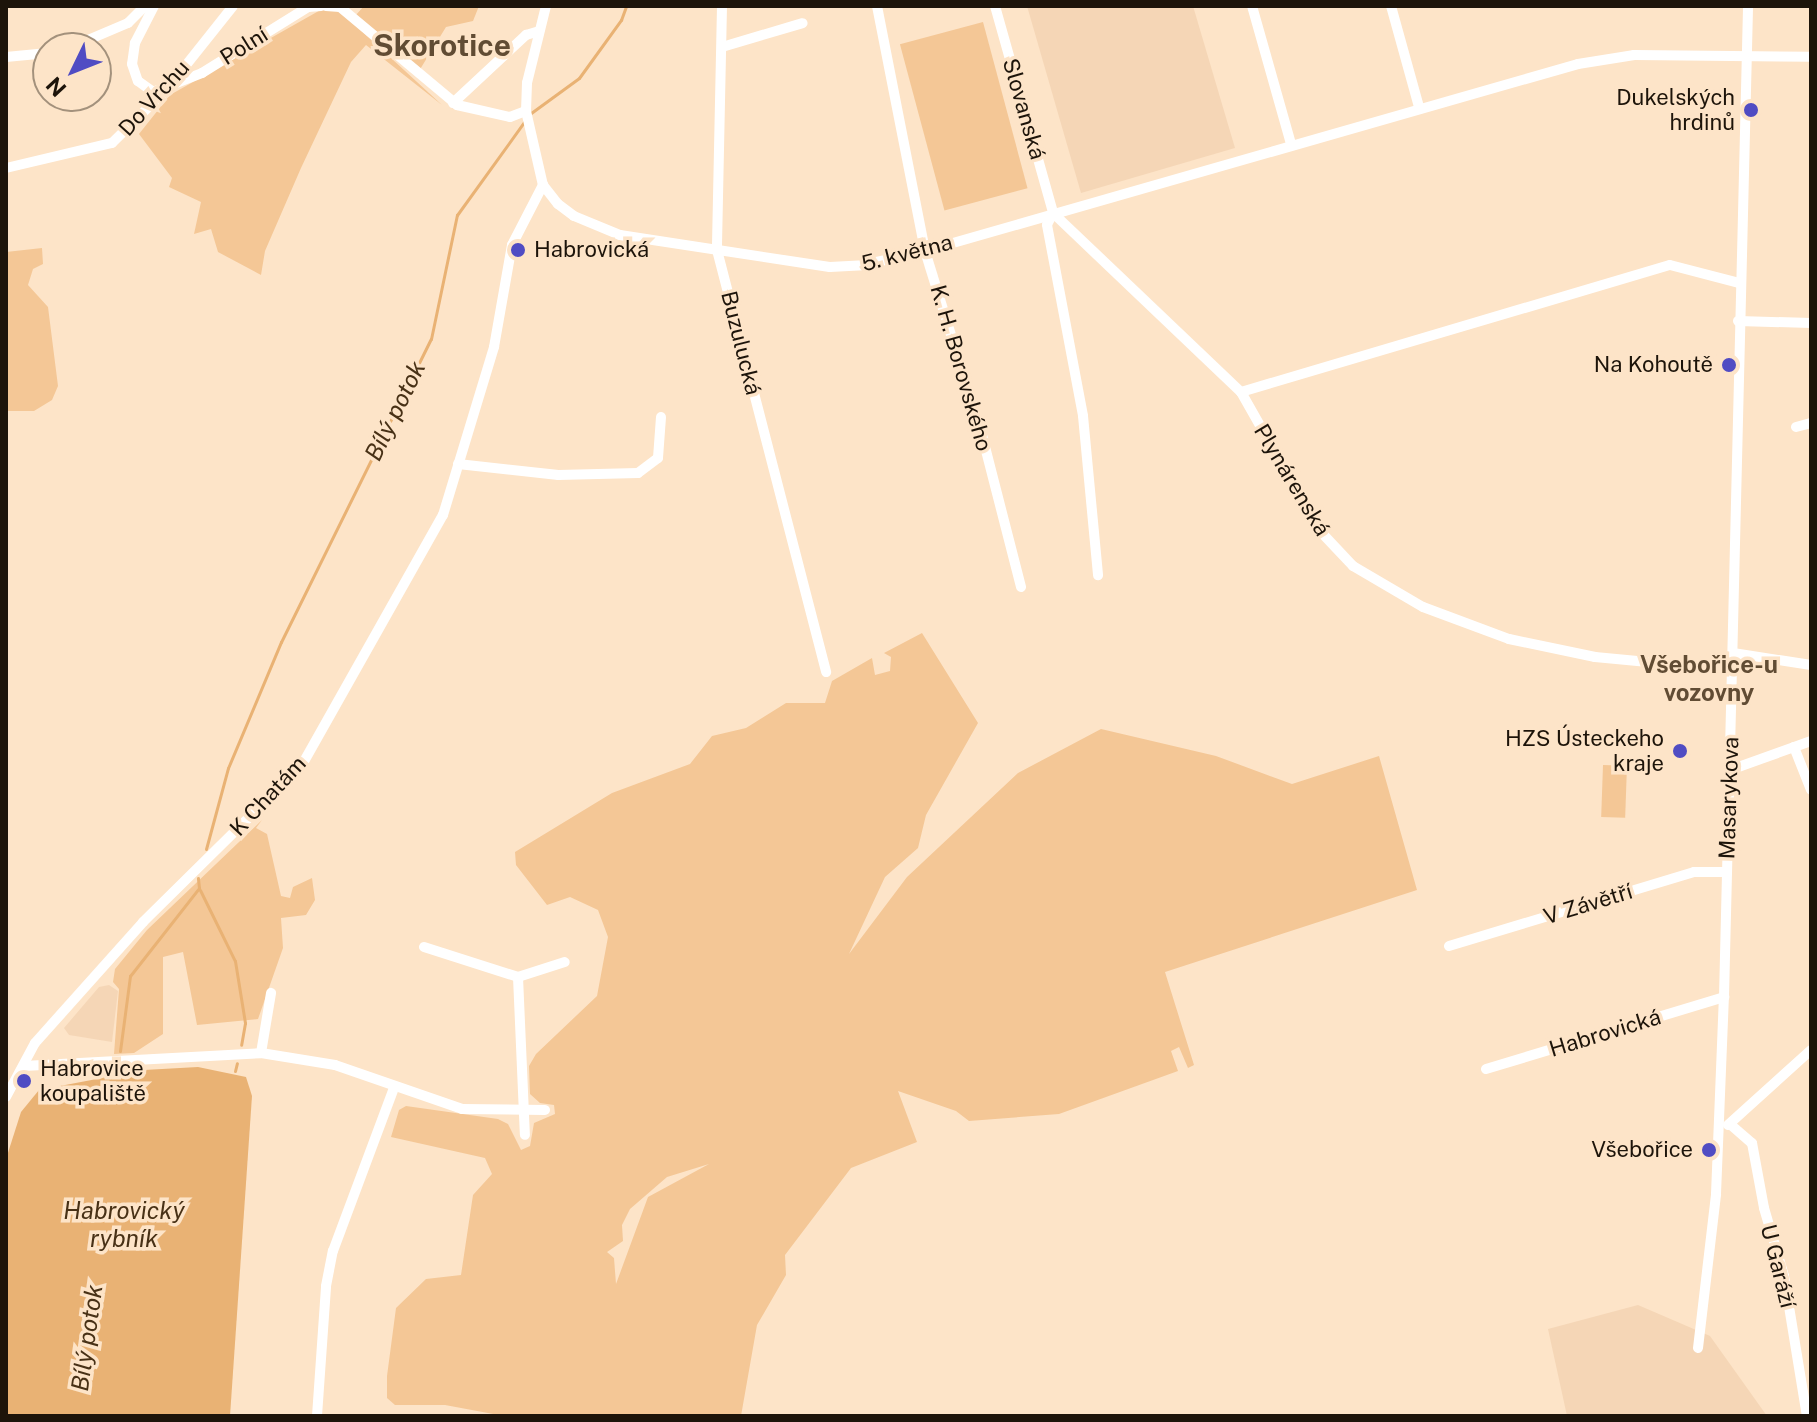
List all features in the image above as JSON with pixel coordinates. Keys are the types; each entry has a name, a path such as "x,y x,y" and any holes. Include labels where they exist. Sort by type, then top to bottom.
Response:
{"street":[{"path":"107,32 128,23 145,6"},
{"path":"154,6 135,43 132,64 138,81 153,92 167,89"},
{"name":"Do Vrchu","path":"6,168 112,143 167,89 233,6"},
{"path":"351,17 360,6"},
{"path":"543,185 526,112 546,6"},
{"name":"Buzulucká","path":"722,6 717,250 826,672"},
{"name":"K. H. Borovského","path":"877,6 925,251 982,435 1021,587"},
{"name":"Slovanská","path":"995,6 1053,213"},
{"path":"1252,6 1291,144"},
{"path":"1391,6 1419,107"},
{"name":"Masarykova","path":"1698,1348 1712,1252 1724,997 1748,6"},
{"name":"Polní","path":"167,89 308,7 340,7 453,103 510,117 526,112"},
{"path":"722,47 803,23"},
{"path":"453,103 526,35 539,31"},
{"path":"6,57 32,55"},
{"path":"1098,575 1083,416 1047,225 1053,213 1578,64 1634,55 1811,57"},
{"name":"5. května","path":"543,185 574,216 598,227 717,250 846,267 925,251 1053,213"},
{"name":"K Chatám","path":"6,1097 35,1043 143,922 302,765 443,515 494,347 512,245 543,185"},
{"name":"Plynárenská","path":"1053,213 1199,346 1241,392 1320,531 1373,579 1474,628 1595,657 1680,665 1733,657 1811,665"},
{"path":"1241,392 1670,265 1739,283"},
{"path":"1738,321 1811,323"},
{"path":"458,464 558,475 638,473 658,458 661,417"},
{"path":"1796,427 1811,423"},
{"path":"1730,770 1811,741"},
{"path":"1794,747 1811,790"},
{"name":"V Závětří","path":"1449,946 1694,872 1727,872"},
{"path":"424,947 518,977 565,962"},
{"path":"518,977 525,1135"},
{"path":"261,1053 271,993"},
{"name":"Habrovická","path":"1486,1069 1724,997"},
{"path":"1718,1125 1731,1125 1811,1050"},
{"path":"24,1066 261,1053 335,1065 394,1088 462,1109 545,1110"},
{"path":"317,1416 326,1286 333,1251 394,1088"},
{"name":"U Garáží","path":"1731,1125 1752,1143 1764,1208 1784,1276 1807,1416"}],"shaded area":[{"path":"364,6 479,6 473,21 446,27 419,71 355,16"},
{"path":"1027,6 1193,6 1235,148 1081,193"},
{"path":"324,8 341,12 442,105 366,45 351,62 301,168 265,251 261,275 218,252 211,229 194,234 201,202 169,187 172,178 139,134 170,95"},
{"path":"983,22 1028,188 944,210 900,44"},
{"path":"42,248 43,264 33,269 28,285 48,307 58,386 52,400 34,411 6,411 6,252"},
{"path":"922,633 978,723 926,815 918,848 885,877 849,954 907,877 1018,773 1101,729 1216,756 1292,784 1379,756 1417,890 1165,972 1194,1065 1188,1068 1179,1047 1171,1051 1178,1071 1059,1114 969,1121 956,1111 898,1091 917,1142 851,1168 785,1255 786,1275 757,1325 741,1416 504,1416 445,1405 395,1405 387,1398 387,1376 396,1308 426,1279 461,1275 473,1195 492,1174 485,1158 391,1137 399,1110 406,1106 498,1119 508,1124 521,1150 530,1146 534,1123 555,1114 554,1105 540,1103 530,1094 529,1066 536,1054 597,996 608,937 598,910 570,897 547,905 516,865 515,852 612,793 690,764 712,736 746,728 786,703 825,703 832,681 872,658 875,675 890,671 891,657 884,653","holes":["709,1164 648,1197 616,1284 614,1258 607,1252 623,1241 622,1225 630,1209 667,1177"]},
{"path":"1603,765 1627,766 1625,818 1601,817"},
{"path":"262,820 256,828 267,834 281,896 290,898 293,887 312,878 315,900 306,915 281,918 283,948 258,1019 197,1025 183,952 163,957 163,1034 134,1053 114,1054 119,989 113,982 115,969 147,930"},
{"path":"109,985 118,991 112,1042 69,1035 64,1028 99,987"},
{"path":"1638,1305 1710,1336 1767,1416 1567,1416 1548,1329"}],"water":[{"name":"Habrovický rybník","path":"198,1067 246,1077 252,1096 230,1416 6,1416 6,1159 21,1112 39,1090 144,1070"}],"waterway":[{"name":"Bílý potok","path":"531,113 579,78 621,20 626,6"},
{"name":"Bílý potok","path":"206,849 228,768 281,642 431,339 457,215 524,122"},
{"name":"Bílý potok","path":"120,1051 130,976 199,888 198,878"},
{"path":"200,890 235,961 245,1023 241,1045"},
{"path":"235,1071 237,1063"},
{"name":"Bílý potok","path":"114,1079 116,1069"}],"place":[{"name":"Dukelských hrdinů","path":"1751,110"},
{"name":"Habrovická","path":"518,250"},
{"name":"Na Kohoutě","path":"1729,365"},
{"name":"HZS Ústeckeho kraje","path":"1680,751"},
{"name":"Habrovice koupaliště","path":"24,1081"},
{"name":"Všebořice","path":"1709,1150"}],"district":[{"name":"Skorotice","path":"442,45"},
{"name":"Všebořice-u vozovny","path":"1709,679"}]}
